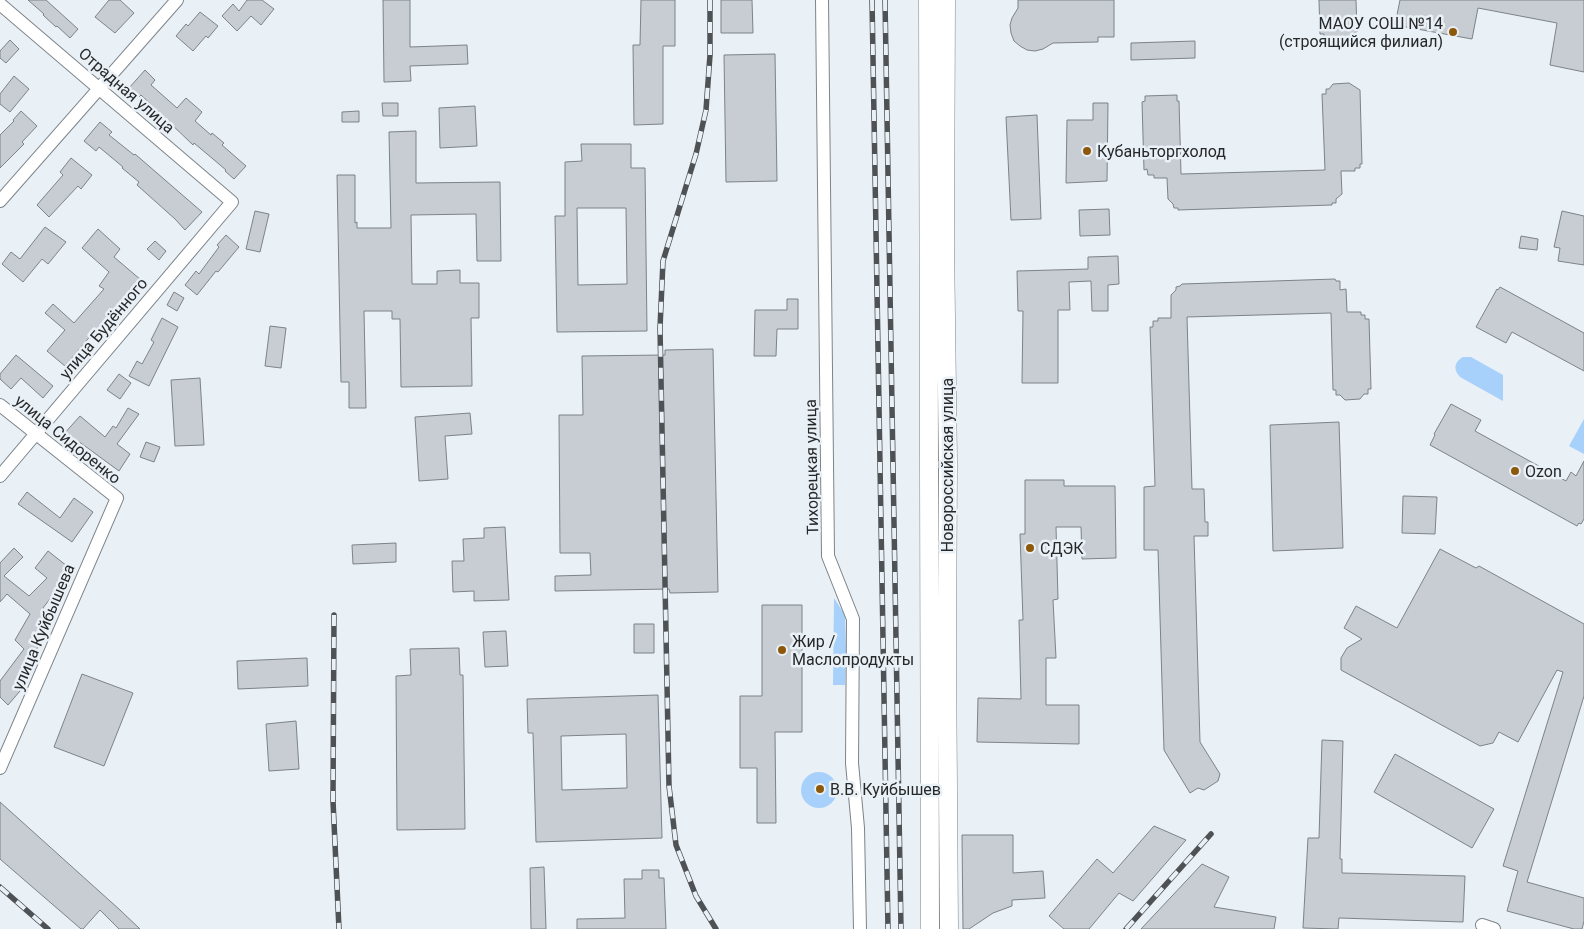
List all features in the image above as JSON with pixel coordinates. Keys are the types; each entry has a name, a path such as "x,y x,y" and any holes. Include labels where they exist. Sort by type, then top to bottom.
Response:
{"main road":[{"name":"Новороссийская улица","path":"928,0 930,929"},
{"name":"Новороссийская улица","path":"946,0 945,245 950,929"}],"street":[{"path":"0,200 176,0"},
{"name":"Тихорецкая улица","path":"822,0 828,556 853,619 852,763 858,828 860,929"},
{"name":"Отрадная улица","path":"0,4 232,202"},
{"name":"улица Будённого","path":"0,476 232,202"},
{"name":"улица Сидоренко","path":"0,405 117,498"},
{"name":"улица Куйбышева","path":"0,768 117,498"}],"shaded area":[{"path":"1463,357 1471,357 1503,375 1503,401 1460,377 1456,372 1456,366"},
{"path":"1584,419 1584,454 1569,446"},
{"path":"834,598 845,615 845,685 833,685"},
{"path":"819,772 826,773 832,777 836,783 836,797 832,803 826,807 819,808 812,807 806,803 802,797 801,790 802,783 806,777 812,773"}],"building":[{"path":"28,0 46,0 78,29 70,38"},
{"path":"109,0 120,0 134,13 115,33 95,17"},
{"path":"247,0 262,0 274,9 261,25 251,16 237,31 222,16 233,4 239,11"},
{"path":"383,0 410,0 410,47 467,45 468,64 410,66 411,81 384,82"},
{"path":"641,0 675,0 675,46 663,46 663,124 634,125 633,45 640,45"},
{"path":"721,0 752,0 753,33 721,33"},
{"path":"1018,0 1114,0 1114,37 1098,37 1098,42 1053,43 1043,49 1027,50 1014,41 1011,33 1010,25 1018,8"},
{"path":"1319,0 1356,0 1357,32 1355,32 1355,35 1347,44 1333,45 1327,39 1324,39 1324,34 1320,34"},
{"name":"МАОУ СОШ №14 (строящийся филиал)","path":"1400,0 1584,0 1584,72 1550,65 1557,23 1478,8 1472,39 1395,25"},
{"path":"200,12 218,26 193,51 176,36"},
{"path":"10,40 19,49 6,63 0,58 0,51"},
{"path":"1195,41 1195,58 1131,60 1131,43"},
{"path":"775,54 777,181 726,182 724,55"},
{"path":"145,70 155,80 151,85 177,108 186,98 202,112 195,121 224,143 222,145 246,166 234,179 194,143 193,145 141,95 139,97 129,88"},
{"path":"14,76 29,89 10,112 0,104 0,94"},
{"path":"1349,83 1360,90 1362,164 1360,164 1360,168 1355,168 1355,171 1341,171 1342,194 1336,199 1336,203 1332,203 1332,205 1178,210 1178,208 1174,208 1168,199 1167,178 1154,178 1154,175 1148,175 1147,169 1144,170 1142,102 1145,101 1145,96 1177,95 1177,101 1179,101 1181,174 1325,170 1322,94 1326,94 1326,89 1329,89 1333,84"},
{"path":"382,103 398,103 398,116 383,116"},
{"name":"Кубаньторгхолод","path":"1093,103 1108,103 1107,181 1066,183 1067,120 1093,120"},
{"path":"475,106 477,146 440,148 439,108"},
{"path":"21,111 37,126 22,142 24,144 0,168 0,135"},
{"path":"359,111 359,122 342,122 342,112"},
{"path":"1037,115 1041,219 1011,220 1006,117"},
{"path":"100,122 112,132 109,135 135,154 202,212 185,230 137,185 139,182 123,167 99,147 96,151 84,141"},
{"path":"416,131 416,183 500,182 501,261 477,261 476,214 411,215 412,284 437,284 437,271 460,270 460,283 479,283 479,318 471,318 472,386 401,387 400,319 392,319 392,311 364,311 366,408 349,408 349,382 341,382 337,175 355,175 355,223 357,222 357,228 391,228 389,132"},
{"path":"581,144 631,144 631,168 645,168 647,331 557,332 555,216 565,216 565,162 582,161","holes":["577,208 626,208 627,284 578,285"]},
{"path":"71,158 92,175 81,189 78,186 49,217 37,205 63,175 60,172"},
{"path":"1109,209 1110,235 1080,236 1079,210"},
{"path":"255,211 269,214 260,252 246,249"},
{"path":"1562,211 1584,216 1584,265 1558,261 1560,248 1554,247"},
{"path":"45,227 66,242 48,264 42,259 23,282 2,264 11,252 20,259"},
{"path":"98,229 120,249 114,257 141,280 106,324 95,336 92,334 65,366 47,351 65,330 45,313 53,304 74,323 104,289 99,286 109,272 82,248"},
{"path":"226,235 239,247 218,272 216,271 197,295 185,285 196,271 199,274 219,247 217,245"},
{"path":"1521,236 1538,239 1537,250 1519,248"},
{"path":"155,241 166,251 159,260 147,249"},
{"path":"1118,256 1119,284 1108,285 1108,311 1092,311 1091,281 1069,282 1070,310 1058,310 1058,383 1022,383 1023,311 1018,311 1017,271 1088,269 1088,257"},
{"path":"1335,279 1340,281 1340,290 1346,289 1347,312 1361,312 1361,315 1365,315 1365,319 1369,319 1371,389 1368,389 1368,394 1364,394 1360,399 1345,400 1340,395 1336,395 1336,390 1333,390 1331,313 1187,317 1192,489 1204,489 1205,522 1208,522 1208,536 1194,536 1200,742 1220,774 1218,781 1204,790 1198,788 1190,793 1164,750 1158,550 1144,550 1144,487 1155,486 1150,327 1153,327 1153,321 1158,321 1158,318 1171,318 1171,295 1176,290 1176,287 1182,284"},
{"path":"1500,287 1584,333 1584,371 1512,332 1506,343 1476,327 1497,289"},
{"path":"174,292 184,298 177,311 167,305"},
{"path":"787,299 798,299 798,329 777,329 776,356 754,356 755,310 787,310"},
{"path":"162,318 178,327 149,386 129,376 137,361 142,364 154,342 151,340"},
{"path":"270,326 286,328 281,368 265,366"},
{"path":"713,349 718,592 670,593 669,589 555,591 555,576 591,575 590,553 560,553 559,415 583,415 582,356 665,355 665,350"},
{"path":"16,355 53,386 43,398 21,378 11,389 0,379 0,374"},
{"path":"119,374 131,383 120,399 107,390"},
{"path":"200,378 204,445 175,446 171,380"},
{"path":"1451,404 1481,420 1475,431 1566,481 1571,472 1576,476 1584,461 1584,519 1581,524 1579,523 1577,526 1430,445"},
{"path":"128,408 139,414 117,444 130,454 119,471 78,441 75,445 63,435 80,416 105,437 113,426 116,428"},
{"path":"470,413 472,434 445,436 448,479 419,481 415,417"},
{"path":"1339,422 1343,548 1273,551 1270,425"},
{"path":"146,442 160,447 154,462 140,457"},
{"path":"1025,480 1064,480 1064,486 1115,486 1116,558 1082,559 1081,527 1056,527 1058,599 1053,600 1056,658 1046,658 1046,705 1079,705 1079,744 977,742 978,698 1021,699 1019,620 1023,620 1020,534 1025,534"},
{"path":"27,492 60,518 74,498 93,512 72,542 18,504"},
{"path":"1403,496 1437,497 1435,534 1402,533"},
{"path":"505,527 509,600 474,601 474,591 453,592 452,561 464,561 463,539 484,538 484,528"},
{"path":"396,543 396,562 353,564 352,545"},
{"path":"14,548 23,557 4,576 29,596 47,578 35,568 48,551 72,570 43,608 54,618 39,636 42,639 26,669 31,673 18,689 20,691 8,705 0,697 0,681 24,649 15,640 30,614 7,594 0,602 0,563"},
{"path":"1440,549 1476,568 1479,566 1584,624 1584,696 1527,882 1584,898 1582,929 1574,929 1507,911 1518,871 1503,866 1563,672 1557,670 1518,742 1499,732 1493,743 1480,746 1341,670 1341,658 1347,648 1362,639 1344,628 1356,606 1397,628"},
{"name":"Жир / Маслопродукты","path":"762,605 802,605 802,732 775,732 776,823 757,823 757,768 740,768 740,696 762,696"},
{"path":"634,624 654,624 654,653 634,653"},
{"path":"506,631 508,666 485,667 483,632"},
{"path":"459,648 460,675 463,675 465,829 397,830 396,676 411,675 410,649"},
{"path":"307,658 308,686 238,689 237,661"},
{"path":"82,674 133,693 104,766 54,747"},
{"path":"658,695 662,838 536,842 533,733 528,733 527,699","holes":["626,734 627,788 562,790 561,736"]},
{"path":"296,721 299,769 269,771 266,724"},
{"path":"1322,740 1343,741 1340,859 1342,859 1342,873 1465,876 1463,922 1339,918 1338,929 1303,928 1308,838 1319,838"},
{"path":"1395,754 1494,809 1472,848 1374,792"},
{"path":"0,802 140,929 119,929 100,910 81,929 0,859"},
{"path":"1154,826 1186,840 1133,901 1119,893 1089,929 1064,929 1049,916 1097,859 1113,873"},
{"path":"962,835 1013,835 1013,873 1043,871 1045,898 1012,900 1012,906 993,913 969,929 963,929"},
{"path":"1202,864 1229,877 1214,907 1276,917 1274,929 1141,929"},
{"path":"544,867 546,929 531,929 530,868"},
{"path":"642,870 659,870 659,878 664,878 666,929 577,929 577,919 625,918 624,879 642,879"}],"railway":[{"path":"710,0 710,55 706,110 696,154 663,261 660,328 669,786 676,845 696,896 716,929"},
{"path":"872,0 888,929"},
{"path":"885,0 901,929"},
{"path":"334,615 333,801 339,929"},
{"path":"1126,929 1211,834"},
{"path":"0,887 48,929"}],"place":[{"name":"МАОУ СОШ №14 (строящийся филиал)","path":"1453,32"},
{"name":"Кубаньторгхолод","path":"1087,151"},
{"name":"Ozon","path":"1515,471"},
{"name":"СДЭК","path":"1030,548"},
{"name":"Жир / Маслопродукты","path":"782,650"},
{"name":"В.В. Куйбышев","path":"820,789"}]}
